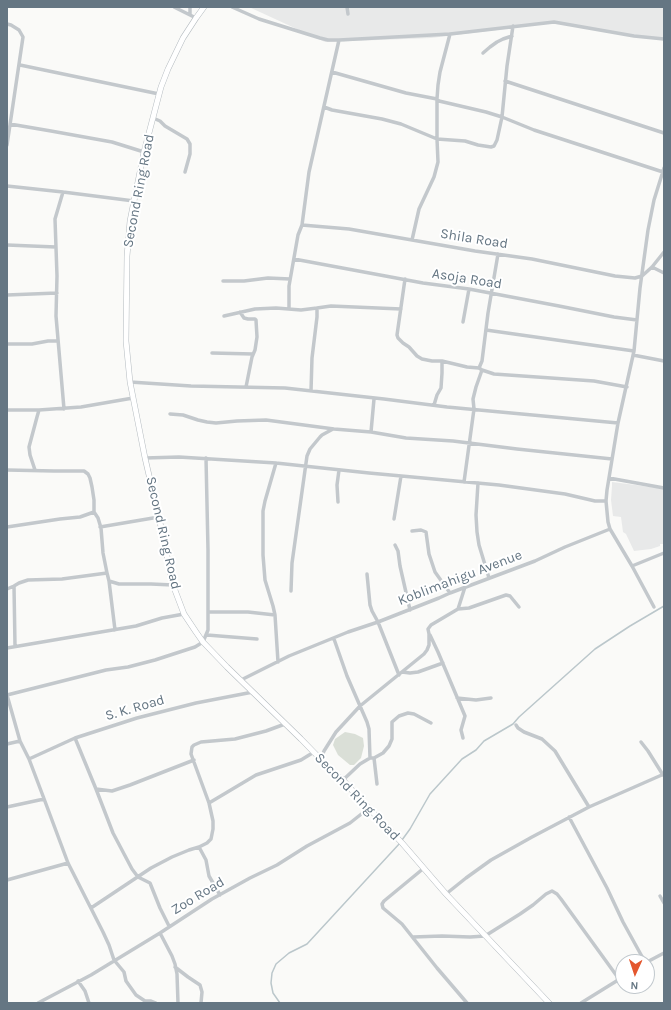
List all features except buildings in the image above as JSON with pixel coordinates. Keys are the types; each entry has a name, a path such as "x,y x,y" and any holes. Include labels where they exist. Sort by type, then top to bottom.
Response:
{"street":[{"path":"174,7 196,18"},
{"path":"190,7 190,15"},
{"name":"Second Ring Road","path":"204,7 183,38 163,80 144,152 130,221 127,249 126,340 130,382 173,584 184,614 203,642 335,774 343,780 402,843 446,894 549,1003"},
{"path":"232,7 259,19 297,31 320,38 339,40 450,34 554,22 634,36 664,39"},
{"path":"347,7 348,14"},
{"path":"7,24 19,30 23,37 7,145"},
{"path":"324,107 332,110 401,124 437,139 465,141 478,145 494,146 502,117 505,81 513,26"},
{"path":"412,240 419,209 436,172 438,162 437,98 440,72 450,34"},
{"path":"483,53 503,38 512,36"},
{"path":"289,309 290,279 298,235 302,225 309,172 339,40"},
{"path":"20,65 159,94"},
{"path":"332,72 406,94 437,98 439,101 464,106 502,117 534,130 663,170 651,214 645,250 635,332 634,353 618,423 606,501 610,529 654,607"},
{"path":"505,81 664,133"},
{"path":"153,118 187,139 190,144 190,154 185,172"},
{"path":"10,124 112,142 144,152"},
{"path":"7,186 134,201"},
{"path":"63,192 55,219 57,276 56,316 64,409"},
{"name":"Shila Road","path":"302,225 349,229 544,261 614,276 635,278 642,276"},
{"path":"7,245 56,247"},
{"path":"642,276 652,267 664,252"},
{"path":"464,482 474,409 473,399 481,369 498,254"},
{"name":"Asoja Road","path":"294,259 423,283 469,289 601,315 637,320"},
{"path":"652,267 664,273"},
{"path":"223,281 244,281 268,278 290,279"},
{"path":"405,279 397,332 398,338 422,359 442,361 481,369 494,374 594,381 627,387"},
{"path":"463,322 469,289"},
{"path":"7,295 57,293"},
{"path":"224,316 255,309 276,308 301,310 331,306 400,309"},
{"path":"311,391 312,358 317,308"},
{"path":"240,312 244,318 256,320 257,337 246,387"},
{"path":"486,330 634,353 664,362"},
{"path":"7,344 32,344 58,341"},
{"path":"212,353 254,354"},
{"path":"434,405 441,388 442,361"},
{"path":"130,382 191,386 285,388 374,399 618,423"},
{"path":"7,410 81,408 133,398"},
{"path":"371,432 374,399"},
{"path":"35,470 29,447 40,410"},
{"path":"170,414 183,415 198,420 216,423 266,420 334,429 371,432 406,438 470,442 517,449 612,459"},
{"path":"291,591 292,562 307,456 310,449 322,435 334,429"},
{"path":"145,458 206,458 276,463 478,483 557,493 595,501 606,501"},
{"path":"156,1003 145,1001 136,995 126,981 124,972 114,960 106,938 68,863 29,759 20,741 7,695 106,670 128,667 155,660 195,647 203,642 208,630 206,458"},
{"path":"276,463 263,511 263,555 265,580 275,615 278,662"},
{"path":"7,470 84,471 88,474 94,500 94,512 98,518 100,527 115,630"},
{"path":"338,502 337,485 339,470"},
{"path":"394,519 401,476"},
{"path":"609,478 664,488"},
{"path":"478,483 476,515 477,532 479,545 489,578"},
{"path":"7,527 80,517 94,512"},
{"path":"100,527 159,517"},
{"name":"Koblimahigu Avenue","path":"241,680 278,662 348,632 410,610 450,593 535,561 610,529"},
{"path":"412,531 421,530 426,532 429,554 435,572 450,593"},
{"path":"395,545 398,551 410,610"},
{"path":"632,566 664,553"},
{"path":"7,589 28,580 62,579 107,573"},
{"path":"367,574 370,605 400,674"},
{"path":"109,581 119,584 173,584"},
{"path":"14,586 15,646"},
{"path":"458,609 465,588"},
{"path":"321,759 326,746 336,732 360,706 424,654 429,645 428,629 431,625 458,609 468,608 506,595 510,596 519,607"},
{"path":"208,612 248,612 275,615"},
{"path":"7,648 136,626 162,618 184,614"},
{"path":"429,634 465,716 461,730 462,738"},
{"path":"207,635 257,639"},
{"path":"334,639 347,676 367,722 377,784"},
{"path":"400,674 418,672 443,663"},
{"name":"S. K. Road","path":"29,759 75,738 137,718 196,703 253,692"},
{"path":"457,698 476,700 491,698"},
{"path":"343,780 360,764 383,753 390,746 392,738 392,722 399,716 408,713 414,714 430,723"},
{"path":"91,908 151,868 172,857 199,847 211,839 213,834 213,821 209,803 191,754 192,747 198,743 235,739 266,731 285,724"},
{"path":"516,725 524,732 542,739 555,751 589,808"},
{"path":"75,738 113,833 132,869 138,877 150,883 169,926"},
{"path":"7,744 20,741"},
{"path":"446,894 491,860 569,817 663,774 641,742"},
{"path":"209,803 256,775 301,760 314,752"},
{"path":"96,789 112,791 194,760"},
{"path":"7,807 44,799"},
{"name":"Zoo Road","path":"38,1003 91,975 220,894 278,865 301,850 350,823 369,808"},
{"path":"569,817 607,888 623,922 641,954"},
{"path":"199,847 206,860 209,876 220,894"},
{"path":"7,880 68,863"},
{"path":"424,868 384,901 382,904 383,908 397,919 467,1003"},
{"path":"413,938 485,936 520,914 552,891 561,899 615,970"},
{"path":"660,896 664,903"},
{"path":"160,933 176,967 178,1003"},
{"path":"655,958 664,953"},
{"path":"176,967 200,985 202,992 201,1003"},
{"path":"78,982 85,991 89,1003"},
{"path":"581,1003 615,982"}],"shaded area":[{"path":"249,7 664,7 664,40 554,23 431,38 325,42"},
{"path":"612,482 664,489 664,544 660,544 660,546 651,549 634,551 626,534 623,532 621,517 613,516 611,500"},
{"path":"345,732 355,734 363,738 364,746 361,758 354,765 350,765 338,755 333,745 335,739"}],"waterway":[{"path":"402,840 430,794 462,759 476,750 484,741 513,724 595,649 664,606"},
{"path":"280,1003 273,993 271,983 272,973 276,964 289,953 307,944 400,843"}]}
